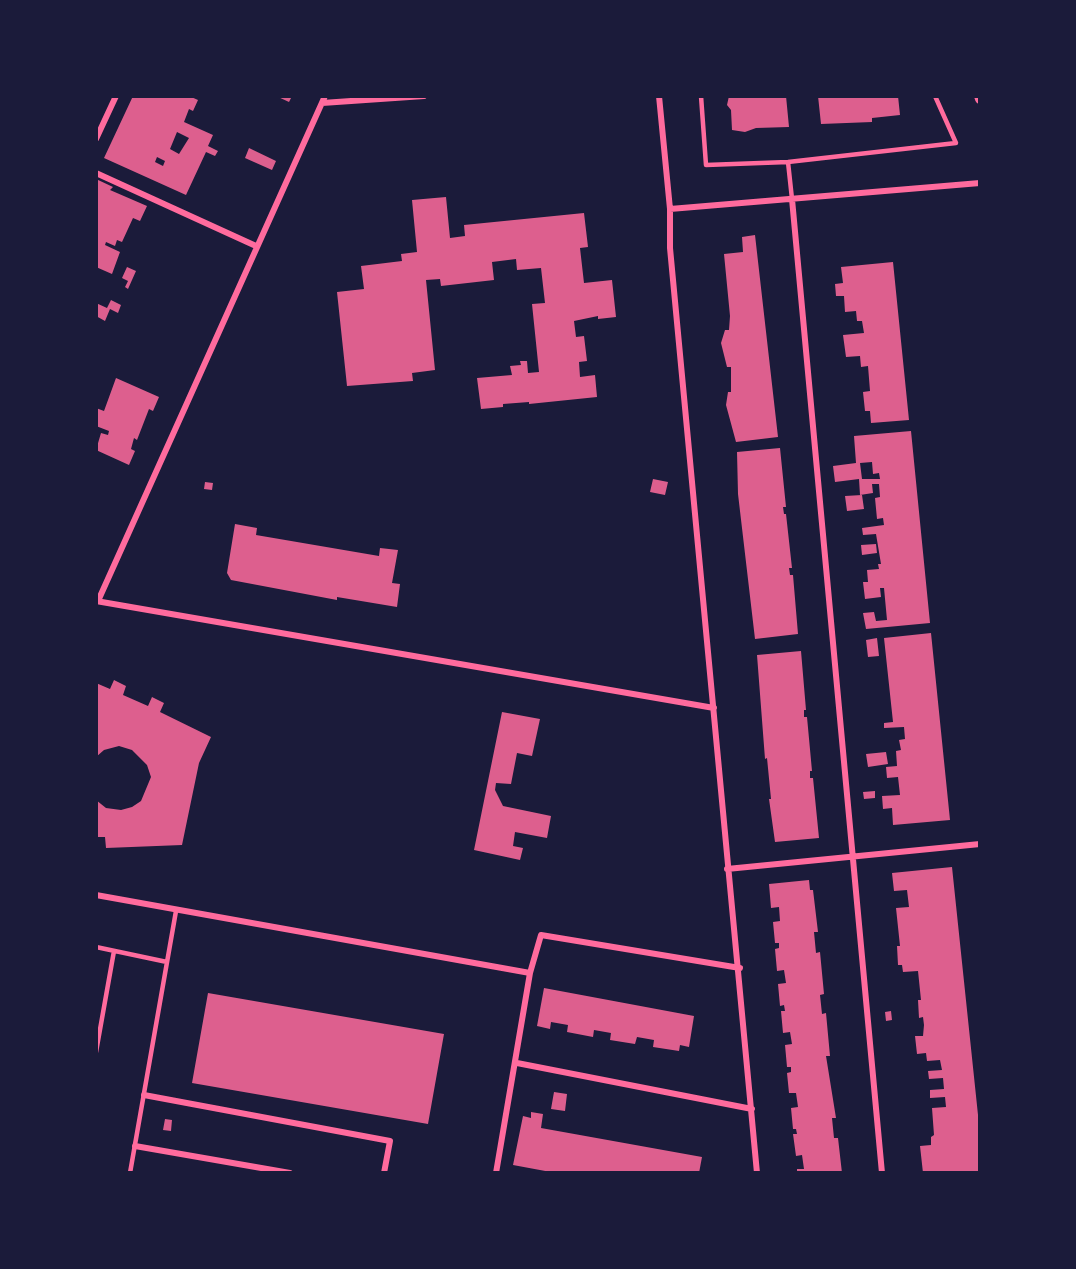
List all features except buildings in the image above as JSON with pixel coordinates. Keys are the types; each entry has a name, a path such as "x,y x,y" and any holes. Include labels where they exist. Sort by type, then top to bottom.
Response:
{"street":[{"path":"96,139 116,96"},
{"path":"424,96 324,99 97,601 714,708"},
{"path":"659,96 670,209 670,248 727,869 740,968 757,1173"},
{"path":"96,173 256,246"},
{"path":"670,209 980,183"},
{"path":"792,199 882,1173"},
{"path":"727,869 980,843"},
{"path":"96,895 530,973"},
{"path":"496,1173 517,1063 530,973 541,935 740,968"},
{"path":"517,1063 752,1109"},
{"path":"144,1095 390,1141 384,1173"},
{"path":"135,1146 290,1173"}],"lane":[{"path":"701,96 706,165 788,162 956,143 935,96"},
{"path":"788,162 792,199"},
{"path":"130,1173 176,911"},
{"path":"96,947 167,962"},
{"path":"96,1052 114,951"}]}
